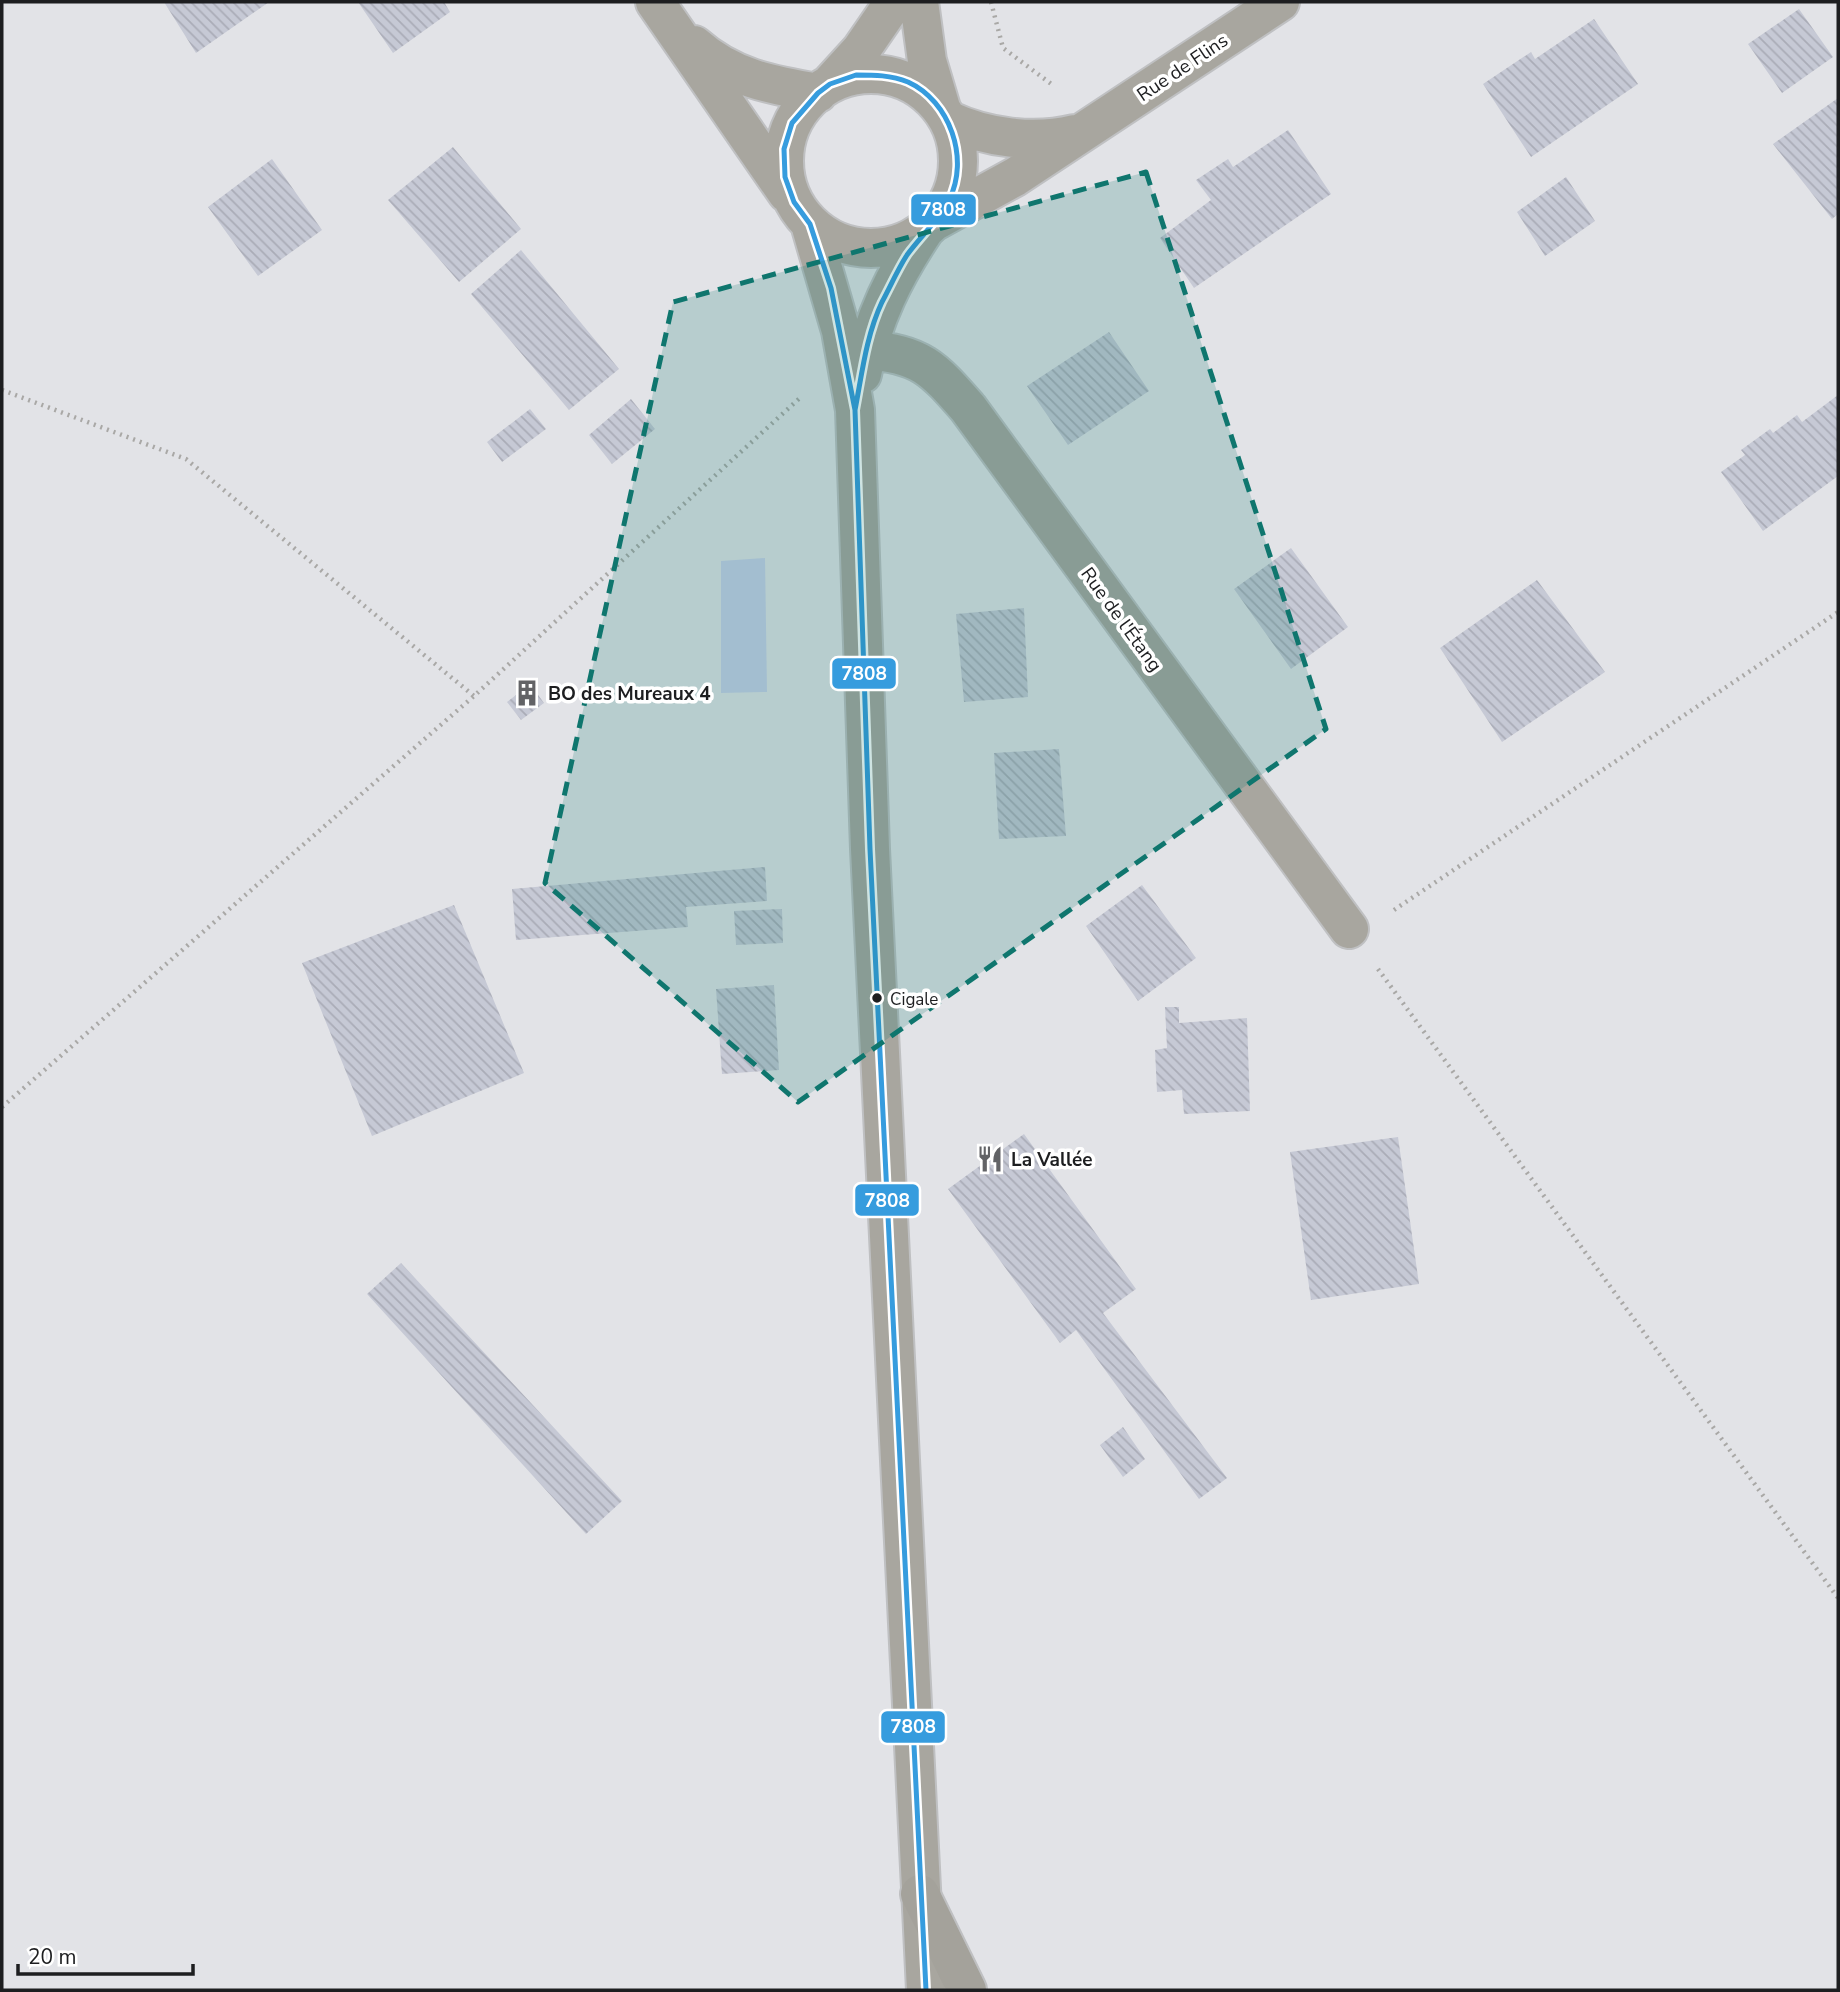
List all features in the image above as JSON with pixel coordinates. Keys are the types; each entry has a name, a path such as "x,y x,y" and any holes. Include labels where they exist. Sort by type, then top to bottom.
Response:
{"highway":[{"path":"920,1895 967,1990"}],"street":[{"path":"894,2 860,50 792,122 784,149 785,177 831,288 857,379 870,849 926,1990"},
{"path":"857,379 891,283 949,200 957,173 957,146 927,61 919,2"},
{"name":"Rue de Flins","path":"930,225 1015,177 1280,2"},
{"path":"662,12 723,68 743,78 824,88 856,75 884,75 910,83 944,114"},
{"path":"662,12 802,213 832,240 858,248 886,247 911,239 930,225"},
{"name":"Rue de Flins","path":"944,114 974,130 1023,138 1053,140 1084,132"},
{"name":"Rue de l'Étang","path":"857,379 908,356 934,370 968,408 1352,933"}],"path":[{"path":"991,2 1003,48 1058,89"},
{"path":"2,1107 474,696 808,391 822,381 857,379"},
{"path":"2,390 187,459 474,696"},
{"path":"1838,612 1352,933 1838,1598"}],"highlighted area":[{"path":"1146,172 1326,729 798,1102 545,883 673,302"}],"shaded area":[{"path":"765,558 767,692 721,693 721,561"}],"building":[{"path":"164,2 269,2 196,53"},
{"path":"358,2 444,2 450,12 393,53"},
{"path":"1799,9 1833,57 1782,93 1748,44"},
{"path":"1594,19 1638,84 1531,157 1483,84 1531,52 1535,59"},
{"path":"1838,98 1838,214 1832,219 1773,144"},
{"path":"1288,130 1331,194 1194,288 1160,238 1211,200 1196,180 1228,159 1233,167"},
{"path":"453,147 521,229 459,282 388,200"},
{"path":"272,159 322,230 258,276 208,207"},
{"path":"1566,177 1595,221 1545,256 1517,212"},
{"path":"521,250 619,369 569,410 471,294"},
{"path":"1109,332 1149,391 1068,445 1027,386"},
{"path":"1838,395 1838,476 1763,531 1721,472 1745,455 1741,450 1770,429 1773,433 1797,415 1802,422"},
{"path":"631,399 655,429 612,464 589,435"},
{"path":"530,409 546,429 502,462 487,442"},
{"path":"1291,548 1348,627 1291,669 1234,589"},
{"path":"1537,580 1605,672 1502,742 1440,648"},
{"path":"1024,608 1028,697 964,702 956,614"},
{"name":"BO des Mureaux 4","path":"530,684 544,703 521,720 507,702"},
{"path":"1059,749 1066,836 999,839 994,753"},
{"path":"765,867 767,901 686,907 688,927 516,940 512,889"},
{"path":"1142,885 1196,958 1138,1001 1086,926"},
{"path":"454,905 524,1073 372,1136 302,963"},
{"path":"782,909 783,943 736,945 734,911"},
{"path":"774,985 779,1070 722,1074 716,989"},
{"path":"1165,1007 1179,1007 1179,1023 1247,1018 1250,1111 1184,1114 1182,1090 1157,1092 1155,1050 1167,1048"},
{"path":"1024,1134 1136,1289 1103,1313 1227,1478 1199,1499 1076,1330 1060,1343 948,1189"},
{"path":"1398,1137 1419,1284 1311,1300 1290,1152"},
{"path":"401,1263 622,1501 586,1534 367,1294"},
{"path":"1123,1427 1145,1459 1123,1477 1100,1445"}],"transit line":[{"name":"7808","path":"856,75 895,78 923,91 945,117 952,133 957,167 949,200 907,255 882,302 865,355 855,410 831,288 810,224 794,202 785,177 784,149 792,123 818,93 830,84 856,75"},
{"name":"7808","path":"855,410 870,849 926,1990"}],"place":[{"name":"BO des Mureaux 4","path":"527,693"},
{"name":"Cigale","path":"877,998"},
{"name":"La Vallée","path":"990,1159"}]}
